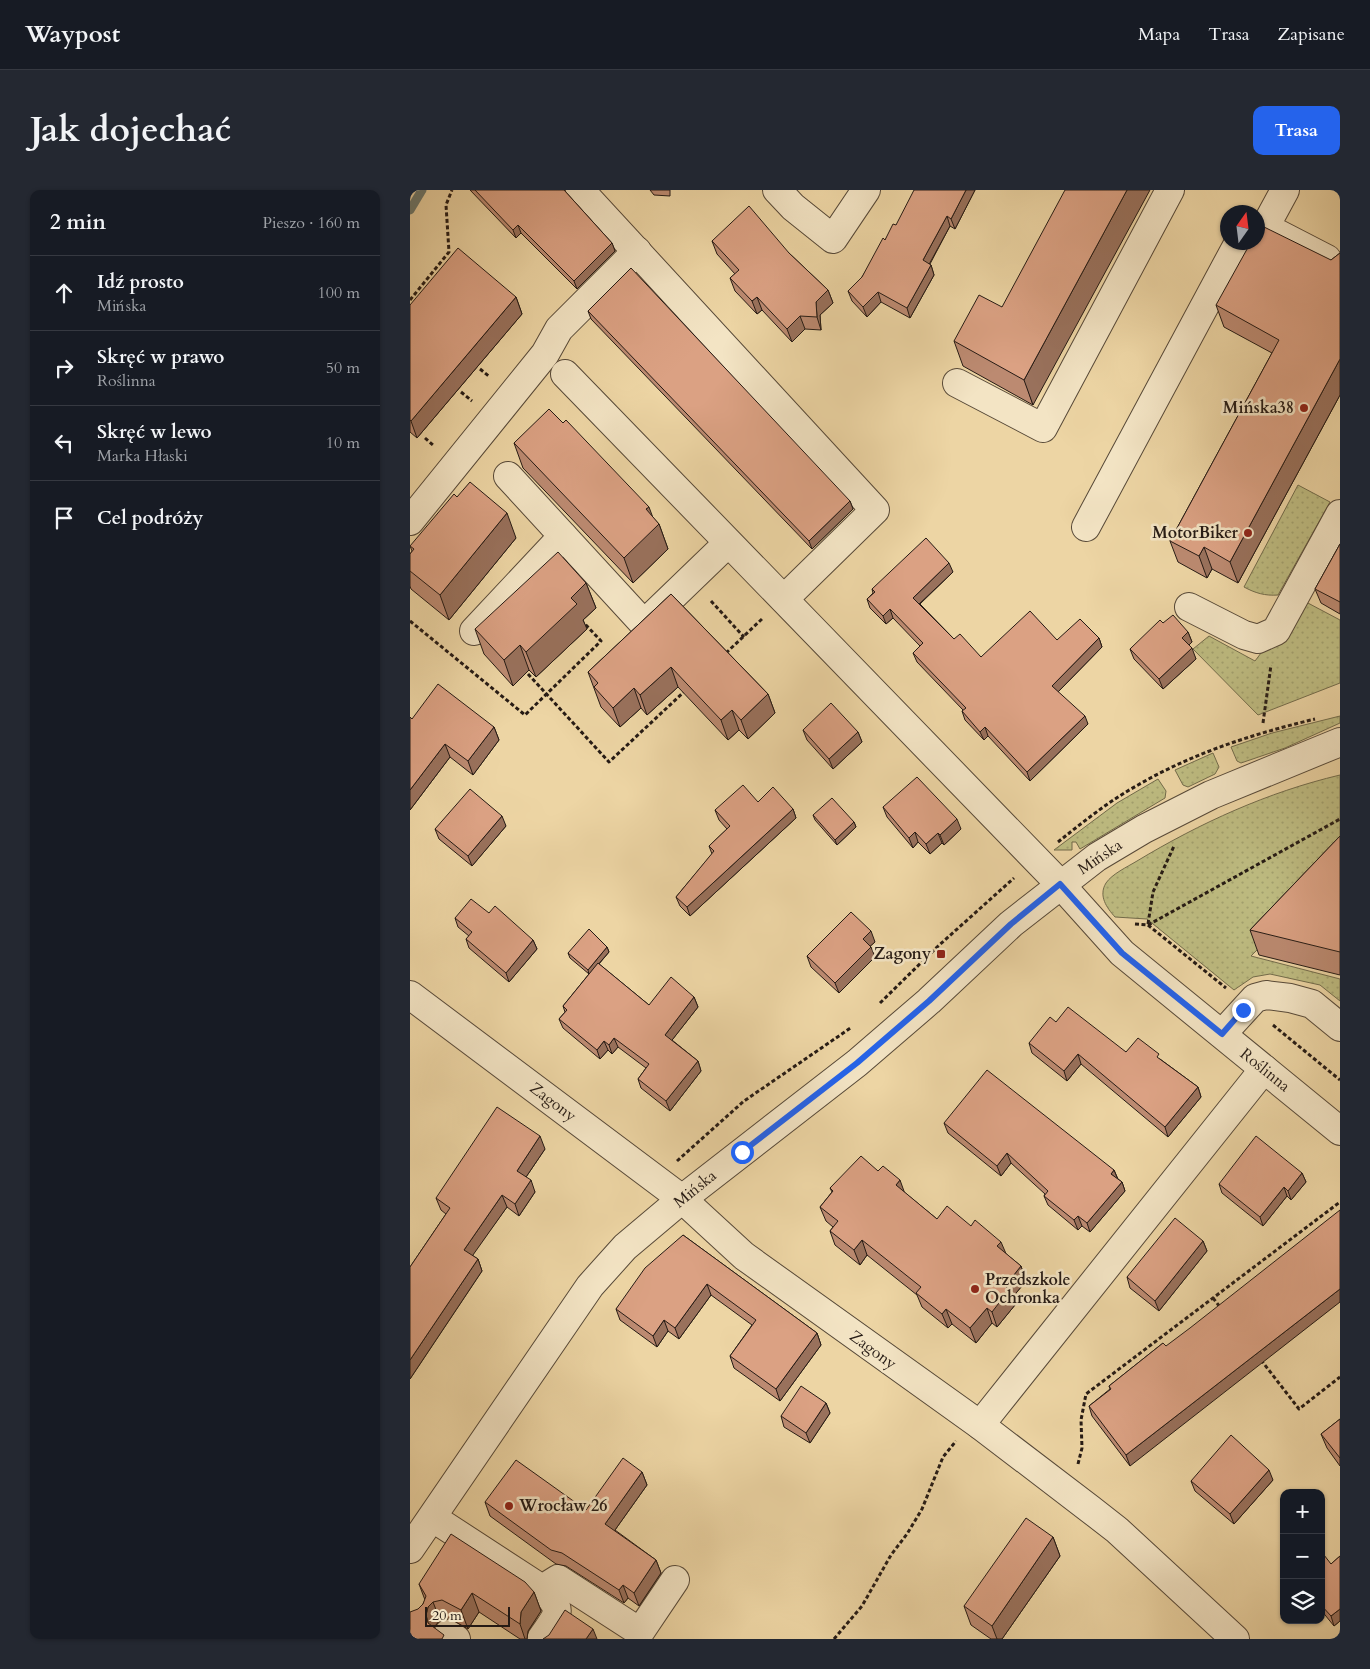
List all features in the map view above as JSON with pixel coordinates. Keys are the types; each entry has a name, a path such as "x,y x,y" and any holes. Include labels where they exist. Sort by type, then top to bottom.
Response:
{"street":[{"path":"580,190 875,510 784,599"},
{"path":"777,190 793,207 833,239 866,190"},
{"path":"957,383 1043,428 1170,190"},
{"path":"1265,222 1285,190"},
{"path":"1265,231 1337,264"},
{"path":"1086,527 1235,250"},
{"path":"410,520 545,354 559,329 636,251"},
{"name":"Roślinna","path":"565,374 1060,884 1122,953 1340,1131"},
{"path":"508,476 644,624 728,543"},
{"path":"1189,607 1244,635 1258,639 1276,630 1340,514"},
{"path":"474,631 563,536"},
{"name":"Mińska","path":"410,1549 590,1286 625,1247 682,1199 857,1063 929,1001 1011,924 1097,857 1160,820 1211,795 1340,742"},
{"name":"Zagony","path":"410,995 682,1199 744,1256 969,1432 1117,1530 1235,1639"},
{"path":"1222,1034 1238,998 1255,998 1266,995 1279,996 1312,1004 1340,1026"},
{"path":"969,1432 1264,1070"},
{"path":"433,1518 542,1589 555,1601 558,1614 541,1639"},
{"path":"542,1589 558,1579 640,1632 675,1580"}],"path":[{"path":"410,300 449,252 446,205 452,190"},
{"path":"716,595 710,601 744,636"},
{"path":"722,656 784,599"},
{"path":"410,621 525,715 601,641 586,624"},
{"path":"1263,723 1276,630"},
{"path":"528,674 608,762 687,689"},
{"path":"1131,924 1148,925 1340,819"},
{"path":"1148,925 1153,892 1166,860 1179,838"},
{"path":"1148,925 1340,1080"},
{"path":"1082,1448 1081,1420 1086,1394 1340,1202"},
{"path":"1213,1298 1224,1313"},
{"path":"1259,1357 1298,1409 1340,1377"},
{"path":"834,1639 862,1606 891,1555 907,1534 922,1509 943,1457 969,1432"}],"shaded area":[{"path":"1298,485 1330,502 1278,595 1264,594 1244,587"},
{"path":"1306,602 1340,620 1340,683 1258,715 1193,649 1209,636 1255,661 1261,653 1283,643"},
{"path":"1340,716 1340,723 1285,748 1241,763 1237,761 1231,747 1272,733"},
{"path":"1213,753 1219,767 1215,774 1188,787 1183,785 1175,770"},
{"path":"1340,775 1340,866 1251,956 1340,979 1340,1001 1320,985 1270,974 1253,977 1234,990 1147,919 1115,917 1104,901 1104,888 1112,877 1185,834 1235,810 1287,790"},
{"path":"1158,779 1166,791 1165,798 1080,849 1076,842 1072,842 1072,850 1054,850 1117,803"}],"building":[{"path":"475,190 564,190 612,243 574,281 518,225 513,230"},
{"path":"914,190 966,190 951,219 947,216 923,260 931,265 907,308 878,292 863,307 848,291 862,277 883,238 885,240 893,224 896,225"},
{"path":"1065,190 1127,190 1024,380 954,341 979,295 1002,307"},
{"path":"749,206 789,253 828,290 816,302 817,317 800,316 787,329 757,297 752,301 730,278 739,270 712,241"},
{"path":"1265,227 1331,260 1340,253 1340,359 1230,562 1204,547 1199,556 1170,541 1279,340 1216,305 1247,250 1265,250"},
{"path":"458,248 516,297 411,421 410,305"},
{"path":"631,268 850,501 809,541 588,311"},
{"path":"549,409 563,423 566,420 649,507 646,509 659,524 624,558 514,443"},
{"path":"470,482 507,513 440,595 410,571 410,554 414,549 410,546 454,494 457,497"},
{"path":"926,538 949,563 913,598 954,639 960,634 981,657 1030,611 1057,640 1080,619 1099,638 1052,686 1085,716 1027,772 985,727 980,732 962,711 966,708 913,653 923,643 890,609 883,616 867,599 875,592 872,589"},
{"path":"1340,544 1340,602 1315,589"},
{"path":"558,552 586,583 571,598 577,604 526,652 520,645 504,660 475,629"},
{"path":"671,594 768,694 741,720 732,710 721,720 671,667 640,695 634,688 613,708 594,687 598,683 588,672"},
{"path":"1173,615 1188,632 1182,638 1192,648 1159,679 1130,649 1160,620 1163,623"},
{"path":"438,684 494,727 468,761 445,744 410,790 410,717 412,719"},
{"path":"831,703 858,732 829,759 803,730"},
{"path":"917,777 957,819 940,835 938,833 926,844 915,832 909,838 883,807"},
{"path":"743,785 758,802 773,787 793,809 687,907 676,897 714,851 709,846 730,826 715,810"},
{"path":"470,789 502,816 468,856 435,829"},
{"path":"832,798 854,822 835,840 813,815"},
{"path":"1340,836 1340,952 1250,930"},
{"path":"471,899 489,913 495,906 533,940 506,973 466,939 472,932 455,918"},
{"path":"851,912 871,931 863,939 871,947 835,983 807,956"},
{"path":"589,929 607,947 588,970 568,953"},
{"path":"598,963 649,1005 671,977 694,997 665,1035 698,1061 666,1101 638,1079 649,1064 614,1038 609,1045 604,1041 597,1050 559,1019 567,1010 563,1006"},
{"path":"1068,1007 1126,1052 1138,1038 1159,1054 1157,1057 1198,1087 1165,1127 1078,1054 1064,1071 1029,1043 1050,1017 1056,1022"},
{"path":"987,1070 1114,1170 1111,1174 1122,1182 1087,1223 1078,1216 1074,1220 1044,1196 1048,1191 1007,1153 997,1166 944,1123"},
{"path":"497,1107 540,1136 517,1171 531,1180 515,1204 502,1195 464,1250 478,1259 410,1360 410,1267 450,1208 436,1198"},
{"path":"1256,1136 1302,1173 1288,1191 1284,1187 1260,1217 1219,1184"},
{"path":"861,1156 878,1171 883,1166 900,1180 896,1185 937,1219 947,1206 971,1226 975,1220 1001,1242 997,1246 1021,1266 1005,1286 1009,1290 992,1312 987,1308 970,1328 946,1309 942,1314 916,1293 921,1287 862,1240 854,1250 830,1231 838,1221 820,1207 833,1191 830,1188"},
{"path":"1340,1210 1340,1289 1126,1455 1089,1406 1111,1389 1109,1386 1163,1343 1166,1346 1190,1328"},
{"path":"1175,1218 1203,1241 1155,1301 1127,1277"},
{"path":"683,1235 817,1333 776,1389 730,1356 756,1320 707,1284 675,1328 664,1320 653,1336 616,1309 645,1268"},
{"path":"801,1386 826,1403 806,1433 781,1416"},
{"path":"1340,1419 1340,1458 1321,1434"},
{"path":"1231,1435 1269,1470 1230,1514 1191,1481"},
{"path":"623,1458 642,1472 605,1524 656,1560 634,1593 623,1585 619,1590 562,1553 551,1550 485,1502 516,1460 586,1510"},
{"path":"1026,1518 1053,1537 992,1626 964,1606"},
{"path":"451,1534 525,1582 534,1592 521,1612 520,1624 472,1593 461,1610 442,1600 433,1602 428,1607 426,1615 428,1623 444,1635 442,1639 410,1639 410,1612 418,1609 423,1604 426,1596 419,1584"},
{"path":"1325,1556 1331,1564 1340,1556 1340,1609 1331,1616 1325,1609"},
{"path":"565,1610 593,1629 586,1639 543,1639 549,1635"}],"waterway":[{"path":"410,210 422,190"}],"place":[{"name":"Mińska38","path":"1304,408"},
{"name":"MotorBiker","path":"1248,533"},
{"name":"Zagony","path":"941,954"},
{"name":"Przedszkole Ochronka","path":"975,1289"},
{"name":"Wrocław 26","path":"509,1506"}],"route":[{"path":"742,1152 857,1063 929,1001 966,964 1011,924 1060,884 1122,953 1222,1034 1243,1010"}]}
